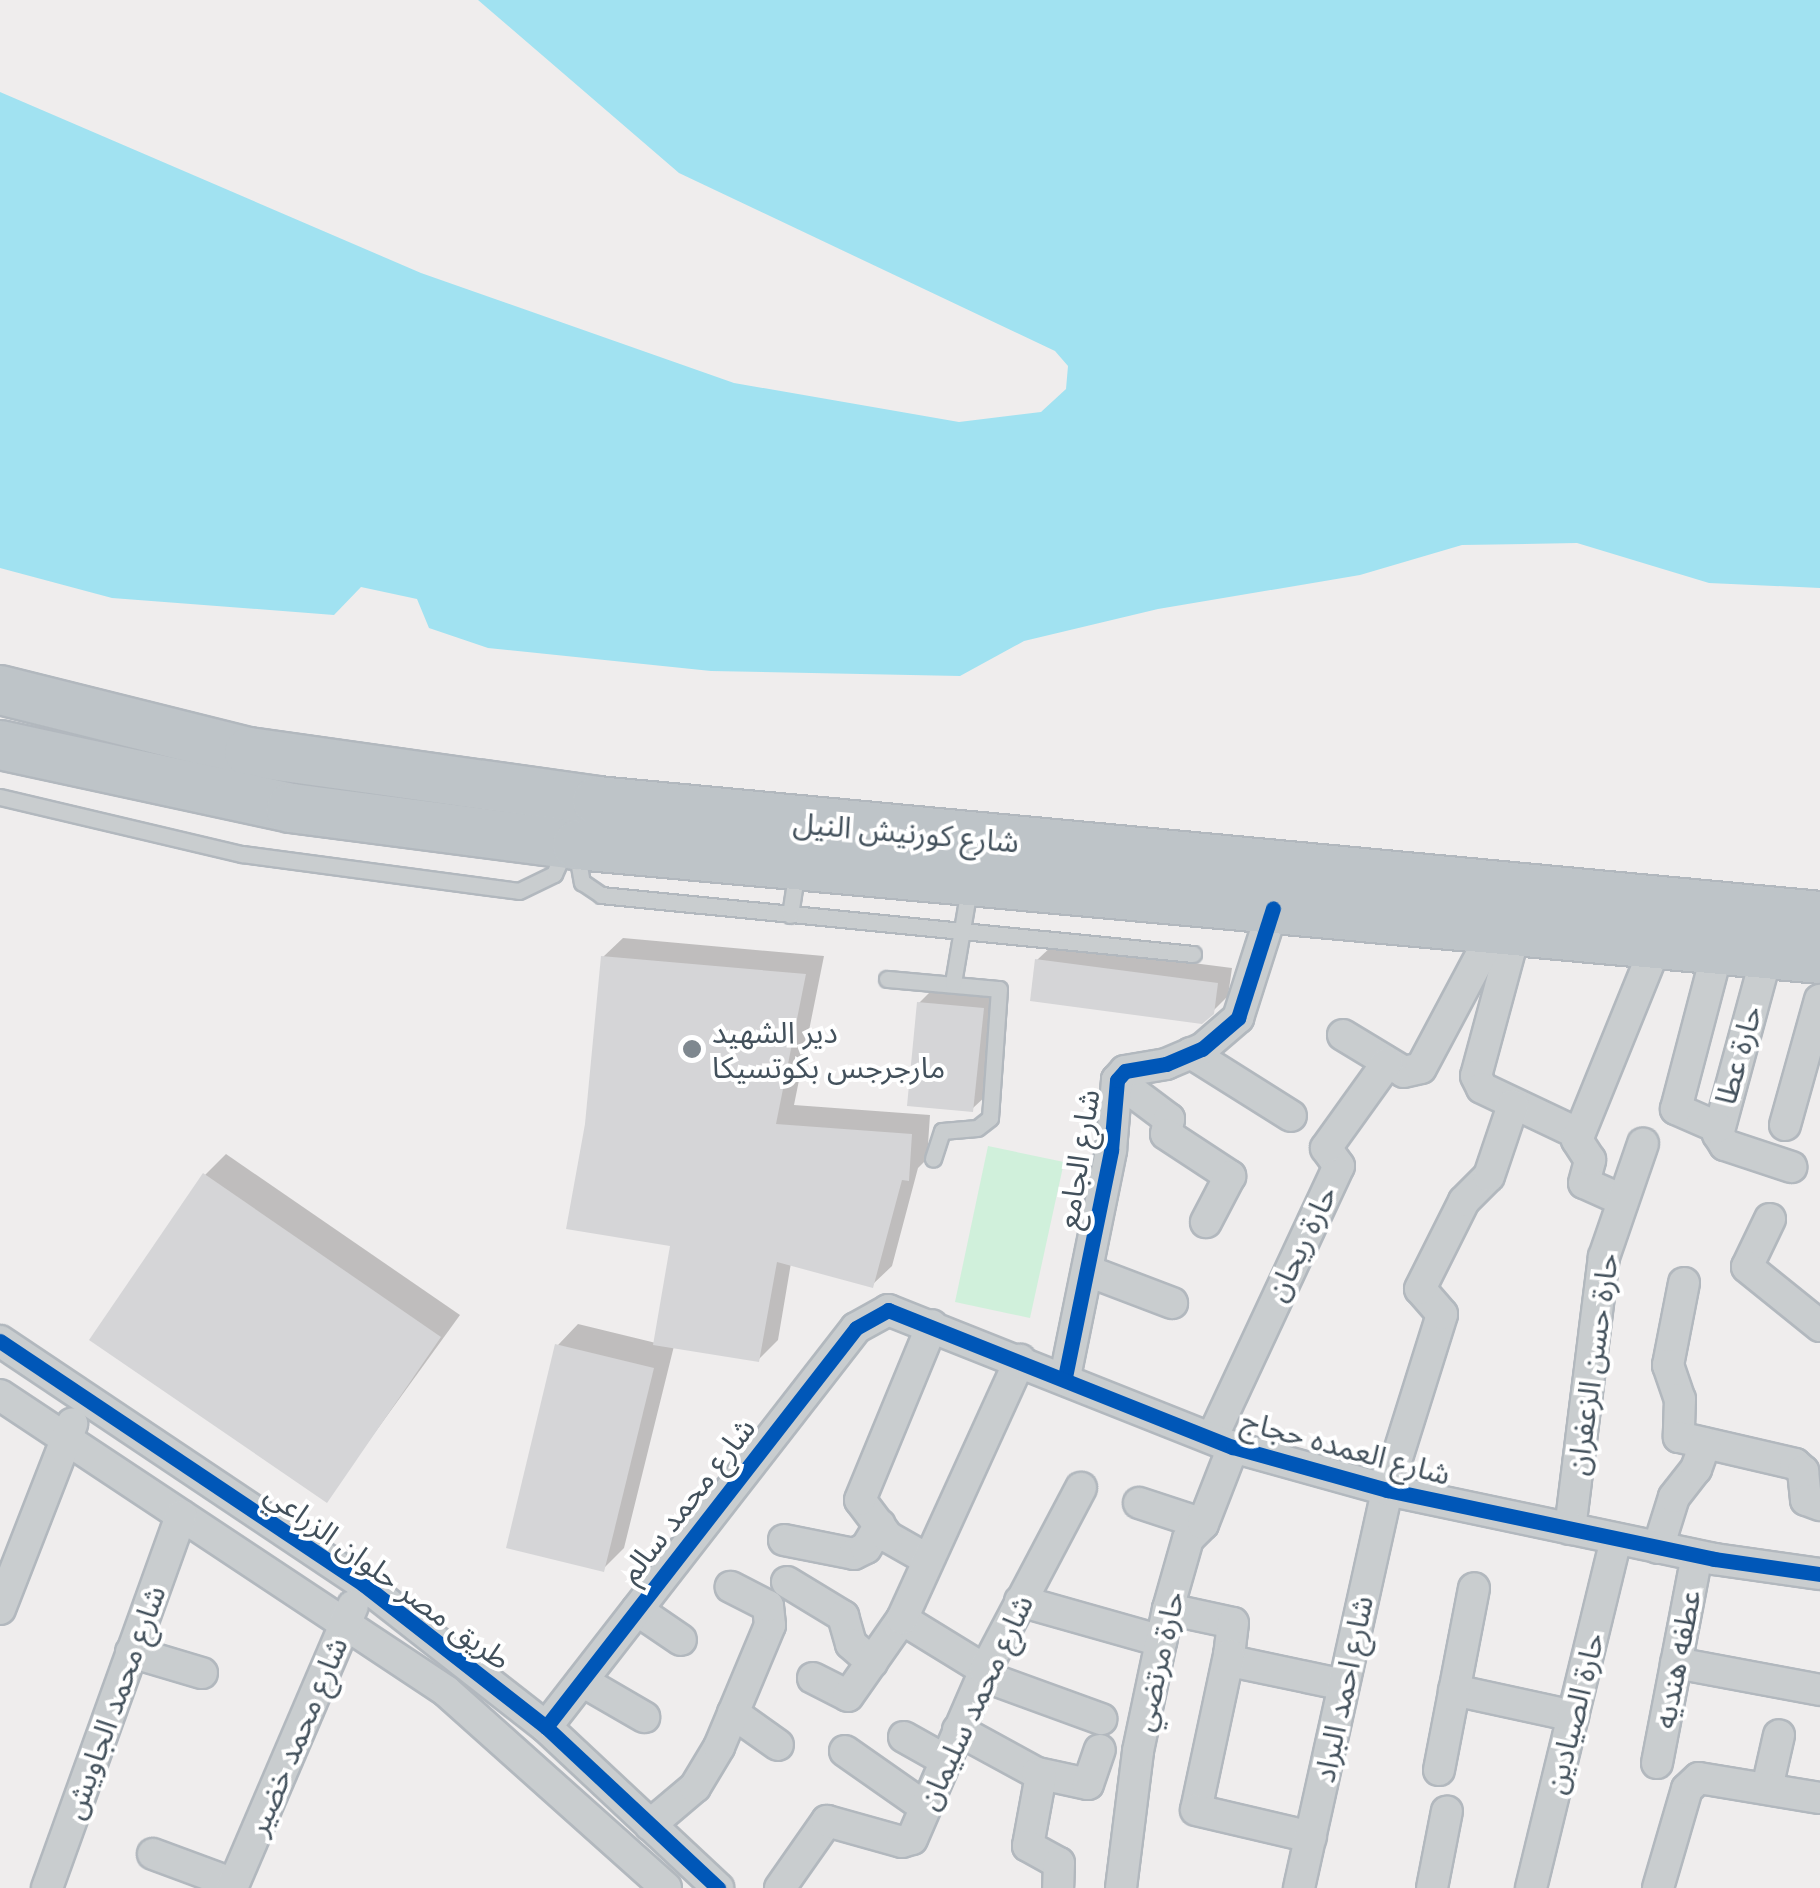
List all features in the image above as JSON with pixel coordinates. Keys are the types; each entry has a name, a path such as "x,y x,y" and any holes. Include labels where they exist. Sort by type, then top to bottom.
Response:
{"highway":[{"name":"شارع كورنيش النيل","path":"0,690 250,752 597,801 1820,916"},
{"name":"شارع كورنيش النيل","path":"0,745 291,808 571,844 798,867 966,905 1273,908 1820,959"}],"street":[{"name":"شارع الجامع","path":"1065,1378 1088,1270 1118,1080 1125,1071 1192,1054 1238,1018 1273,908"},
{"path":"1343,1035 1404,1072 1422,1068 1506,928"},
{"path":"1506,928 1475,1069 1482,1088 1580,1134"},
{"path":"1620,1199 1584,1183 1590,1160 1576,1146 1656,944"},
{"path":"1718,950 1676,1109 1718,1127"},
{"name":"حارة عطا","path":"1767,954 1718,1127 1725,1146 1791,1167"},
{"path":"1786,1125 1820,1000"},
{"path":"1192,1054 1291,1116"},
{"name":"حارة ريحان","path":"1222,1442 1339,1166 1326,1148 1386,1063"},
{"path":"1118,1080 1169,1119 1166,1134 1230,1176 1206,1222"},
{"name":"شارع احمد البراد","path":"1300,1888 1387,1490 1442,1314 1415,1307 1464,1200 1489,1176 1513,1105"},
{"name":"حارة حسن الزعفران","path":"1570,1529 1604,1257 1620,1199 1643,1144"},
{"path":"1770,1219 1747,1266 1820,1326"},
{"path":"1088,1270 1172,1303"},
{"path":"1684,1283 1668,1365 1680,1399 1677,1433 1705,1444 1795,1464 1802,1471 1806,1500 1820,1505"},
{"name":"شارع العمده حجاج","path":"876,1312 901,1313 1222,1442 1387,1490 1697,1556 1820,1574"},
{"name":"شارع محمد سالم","path":"546,1727 856,1328 876,1312"},
{"path":"924,1558 892,1541 861,1497 932,1325"},
{"name":"طريق مصر حلوان الزراعي","path":"0,1341 362,1584 546,1727 718,1888"},
{"path":"813,1678 848,1696 902,1620 924,1558 1020,1360"},
{"name":"طريق مصر حلوان الزراعي","path":"0,1395 345,1624 493,1728 666,1888"},
{"path":"0,1609 83,1398"},
{"name":"حارة مرتضي","path":"1121,1888 1168,1609 1188,1539 1203,1524 1222,1442"},
{"path":"1658,1548 1674,1497 1696,1469 1705,1444"},
{"name":"شارع محمد سليمان","path":"780,1888 828,1821 906,1842 1020,1600 1081,1488"},
{"path":"1139,1503 1203,1524"},
{"name":"شارع محمد الجاويش","path":"50,1887 181,1515"},
{"path":"784,1540 854,1554 866,1548 880,1525"},
{"name":"حارة الصيادين","path":"1531,1888 1616,1539"},
{"name":"عطفه هنديه","path":"1657,1763 1697,1556"},
{"path":"787,1582 843,1616 851,1644 872,1662"},
{"name":"شارع محمد خضير","path":"233,1886 362,1584"},
{"path":"650,1825 695,1787 733,1713 771,1615 762,1601 731,1587"},
{"path":"1439,1770 1474,1588"},
{"path":"1020,1600 1161,1640"},
{"path":"1168,1609 1233,1623 1196,1810 1311,1837"},
{"path":"637,1610 681,1640"},
{"path":"902,1620 984,1673 1102,1718"},
{"path":"131,1652 202,1672"},
{"path":"1229,1655 1238,1663 1344,1685"},
{"path":"1676,1663 1820,1690"},
{"path":"582,1680 644,1717"},
{"path":"1454,1690 1573,1716"},
{"path":"733,1713 778,1745"},
{"path":"958,1730 1042,1775 1089,1784 1100,1750"},
{"path":"1767,1788 1779,1735"},
{"path":"904,1737 945,1760"},
{"path":"845,1750 926,1806"},
{"path":"1042,1775 1028,1846 1060,1863 1058,1888"},
{"path":"1658,1888 1687,1789 1707,1777 1820,1798"},
{"path":"1432,1888 1447,1811"},
{"path":"152,1854 233,1886"}],"lane":[{"path":"0,797 242,854 519,891 554,874 571,844"},
{"path":"571,844 577,871 601,896 790,915 966,905 1193,954"},
{"path":"790,915 798,867"},
{"path":"953,982 966,905"},
{"path":"887,980 953,982 999,989 994,1109 977,1128 942,1131 933,1159"}],"green space":[{"path":"988,1146 1064,1162 1030,1318 955,1302"}],"water":[{"path":"478,0 1820,0 1820,588 1709,583 1577,543 1462,545 1360,575 1158,609 1024,641 960,676 711,671 488,648 429,628 417,599 361,587 334,615 112,598 0,568 0,92 421,273 734,383 959,422 1041,412 1066,389 1068,366 1055,351 679,173"}],"building":[{"name":"دير الشهيد مارجرجس بكوتسيكا","path":"601,956 806,974 776,1124 912,1134 909,1181 902,1180 873,1288 777,1262 759,1362 653,1345 670,1246 566,1229 585,1124"},
{"path":"1035,959 1218,983 1214,1014 1202,1024 1030,1001"},
{"path":"917,1002 984,1008 973,1112 907,1106"},
{"path":"203,1173 441,1337 327,1503 89,1340"},
{"path":"555,1344 654,1368 604,1572 506,1548"}],"cycle path":[{"path":"1065,1377 1111,1150 1117,1080 1125,1071 1166,1064 1202,1049 1238,1018 1273,908"},
{"path":"546,1727 856,1328 888,1310 1233,1447 1387,1490 1714,1559 1820,1574"},
{"path":"0,1341 363,1584 546,1727 718,1888"}],"place":[{"name":"دير الشهيد مارجرجس بكوتسيكا","path":"692,1049"}]}
